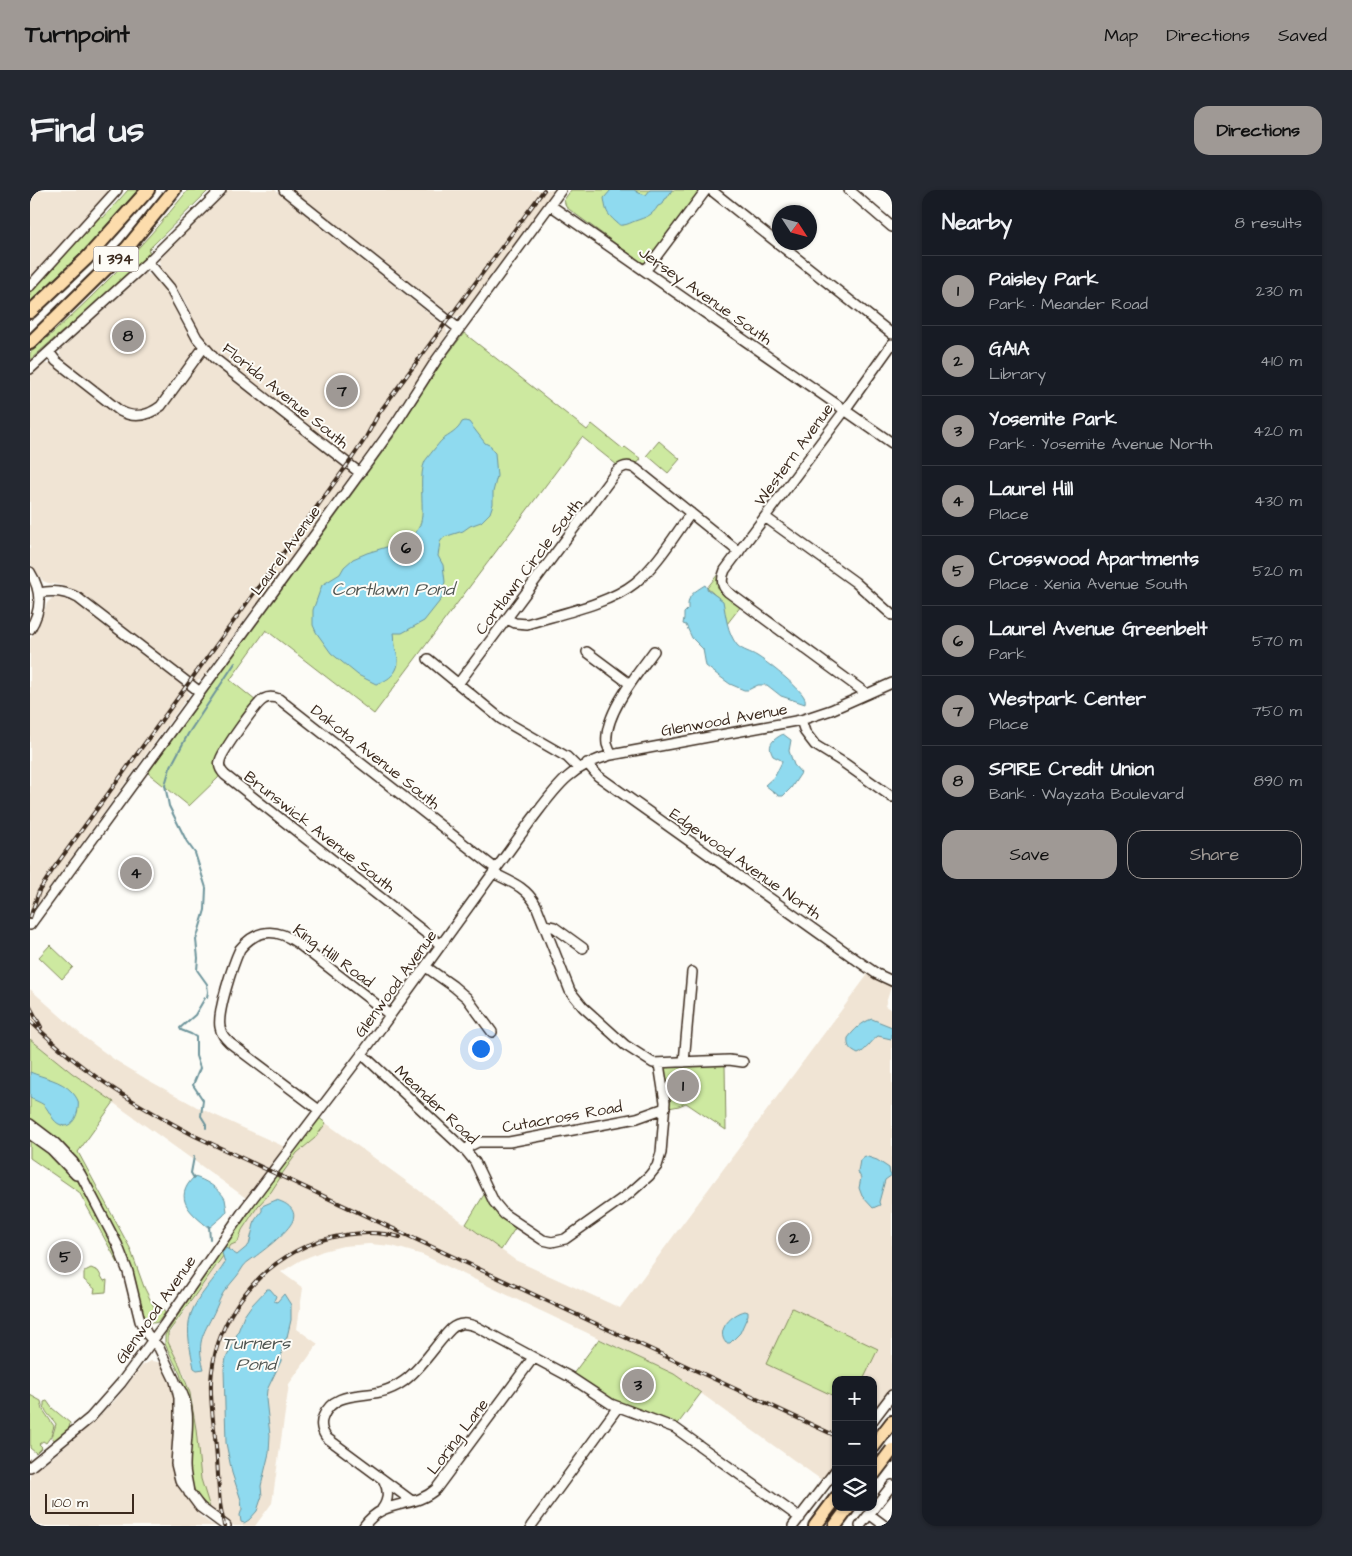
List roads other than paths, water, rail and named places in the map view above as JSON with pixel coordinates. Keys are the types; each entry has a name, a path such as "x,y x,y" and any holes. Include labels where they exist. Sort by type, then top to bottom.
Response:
{"highway":[{"name":"I 394","path":"30,312 86,259 148,190"},
{"name":"I 394","path":"30,341 127,248 174,190"},
{"path":"877,1442 890,1425"},
{"path":"877,1470 892,1450"},
{"path":"815,1526 832,1503"},
{"path":"835,1526 846,1511"}],"street":[{"path":"30,286 117,190"},
{"path":"30,368 148,262 221,190"},
{"path":"284,190 459,328"},
{"name":"Laurel Avenue","path":"30,925 396,423 459,328 562,190"},
{"path":"644,270 649,266 706,190"},
{"path":"711,190 892,334"},
{"path":"849,190 892,227"},
{"name":"Jersey Avenue South","path":"550,205 892,443"},
{"name":"Florida Avenue South","path":"148,262 164,279 204,347 218,362 360,473"},
{"name":"Western Avenue","path":"867,694 728,592 722,583 722,578 725,570 892,344"},
{"path":"49,352 56,361 120,411 128,415 138,416 152,412 161,406 204,347"},
{"name":"Cortlawn Circle South","path":"458,684 616,472 623,466 636,469 691,513"},
{"path":"507,619 515,623 527,624 606,599 626,589 646,572 691,513 739,552"},
{"path":"765,517 855,582 892,615"},
{"path":"30,572 39,593 38,611 30,629"},
{"path":"39,593 60,592 78,598 200,692"},
{"path":"611,755 607,745 609,726 614,713 630,684 654,651"},
{"path":"587,652 630,684"},
{"path":"428,659 501,719 567,757 578,768"},
{"name":"Glenwood Avenue","path":"30,1468 82,1425 99,1409 121,1383 225,1236 362,1054 551,794 568,776 587,763 611,755 801,720 831,710 892,683"},
{"name":"Dakota Avenue South","path":"242,727 261,701 269,697 279,699 495,871 527,892 536,905 574,997 625,1045 649,1061 659,1064"},
{"path":"801,720 805,732 815,745 892,797"},
{"name":"Brunswick Avenue South","path":"242,727 220,760 220,769 225,775 441,945"},
{"name":"Edgewood Avenue North","path":"587,763 595,773 622,793 861,963 892,981"},
{"path":"544,925 554,927 584,948"},
{"name":"King Hill Road","path":"319,1110 225,1038 220,1028 220,1016 236,957 240,949 252,937 268,932 284,935 296,942 390,1015"},
{"path":"426,966 463,995 476,1009 492,1032"},
{"path":"684,1062 692,972"},
{"name":"Meander Road","path":"362,1054 466,1151 475,1162 494,1202 504,1214 543,1240 552,1242 560,1241 630,1193 654,1169 661,1153 665,1108 659,1064"},
{"path":"659,1064 729,1060 743,1062"},
{"name":"Cutacross Road","path":"466,1151 470,1146 478,1142 509,1142 637,1118 665,1108"},
{"path":"30,1124 55,1143 81,1175 125,1262 140,1321 165,1358 175,1381 179,1398 176,1470 180,1480 200,1507 226,1526"},
{"path":"30,1134 62,1159 77,1176 99,1209"},
{"path":"412,1501 327,1438 322,1426 324,1415 330,1406 343,1398 378,1393 399,1384 414,1373 451,1329 461,1324 468,1324 570,1377 603,1400 682,1432 800,1518"},
{"name":"Loring Lane","path":"364,1526 372,1516 382,1509 428,1495 439,1485 533,1358"},
{"path":"877,1415 892,1395"},
{"path":"531,1526 618,1407"},
{"path":"793,1526 832,1475"},
{"path":"382,1509 388,1497 384,1481"},
{"path":"860,1526 889,1489"},
{"path":"870,1514 885,1526"}],"water":[{"path":"611,190 634,190 646,195 650,190 672,190 663,204 658,206 651,214 628,224 619,225 608,214 606,209 604,198"},
{"name":"Cortlawn Pond","path":"465,421 469,422 495,453 497,476 490,513 481,522 463,531 444,537 440,542 438,556 443,565 445,582 443,597 424,621 402,633 394,633 398,665 388,679 376,684 358,675 331,653 313,625 313,610 322,585 340,574 344,567 353,559 393,545 400,547 410,543 421,520 422,480 425,461 442,440"},
{"path":"705,585 708,590 723,601 729,629 737,645 762,659 790,681 804,697 805,704 781,696 767,685 758,685 744,690 730,684 706,666 703,649 692,638 686,625 683,624 684,613 688,609 690,597"},
{"path":"783,734 791,740 789,751 794,765 801,773 791,788 783,796 779,796 765,785 775,776 782,762 773,756 770,748 772,742"},
{"path":"872,1019 892,1027 892,1037 891,1039 878,1036 864,1051 858,1054 850,1048 848,1038 865,1022"},
{"path":"30,1072 63,1085 75,1095 78,1101 78,1110 75,1119 69,1125 58,1124 44,1105 30,1098"},
{"path":"865,1156 877,1160 889,1168 892,1175 885,1180 879,1202 880,1205 873,1208 862,1196 859,1188 861,1178 858,1172 860,1160"},
{"path":"194,1177 211,1185 225,1199 227,1211 209,1228 196,1217 186,1205 184,1199 188,1185"},
{"path":"276,1200 283,1202 292,1209 293,1220 280,1236 245,1264 224,1292 202,1337 201,1359 204,1369 197,1370 194,1368 190,1348 189,1321 191,1314 225,1263 222,1253 226,1248 237,1255 249,1245 255,1220 262,1211 262,1206"},
{"name":"Turners Pond","path":"267,1289 270,1289 276,1296 274,1301 277,1302 284,1294 291,1305 291,1320 287,1337 282,1346 281,1361 267,1390 266,1399 270,1435 269,1453 261,1486 262,1496 257,1511 244,1523 241,1522 241,1500 232,1473 226,1443 224,1369 226,1358 244,1316"},
{"path":"745,1311 748,1312 748,1315 740,1333 730,1343 726,1343 722,1333 726,1323 735,1315"}],"waterway":[{"path":"207,997 207,984 197,970 196,940 205,910 206,888 195,853 187,842 169,806 165,785 170,768 188,734 235,663"},
{"path":"205,998 195,1015 180,1028 196,1037 196,1056 200,1068 193,1085 203,1100 201,1116 206,1124 206,1128"},
{"path":"194,1157 191,1173 194,1178"},
{"path":"209,1226 210,1239"}],"railway":[{"path":"30,918 39,891 54,868 348,464 365,439 379,413 544,190"},
{"path":"30,1007 41,1027"},
{"path":"30,1021 62,1051 96,1077 138,1104 195,1136 832,1434"},
{"path":"224,1526 219,1496 211,1382 219,1342 237,1305 263,1275 279,1262 307,1245 333,1237 360,1233 387,1234 400,1237"},
{"path":"877,1456 892,1462"}],"place":[{"name":"SPIRE Credit Union","path":"128,336"},
{"name":"Westpark Center","path":"342,391"},
{"name":"Laurel Avenue Greenbelt","path":"406,548"},
{"name":"Laurel Hill","path":"136,873"},
{"name":"Paisley Park","path":"683,1086"},
{"name":"GAIA","path":"794,1238"},
{"name":"Crosswood Apartments","path":"65,1257"},
{"name":"Yosemite Park","path":"638,1385"}]}
